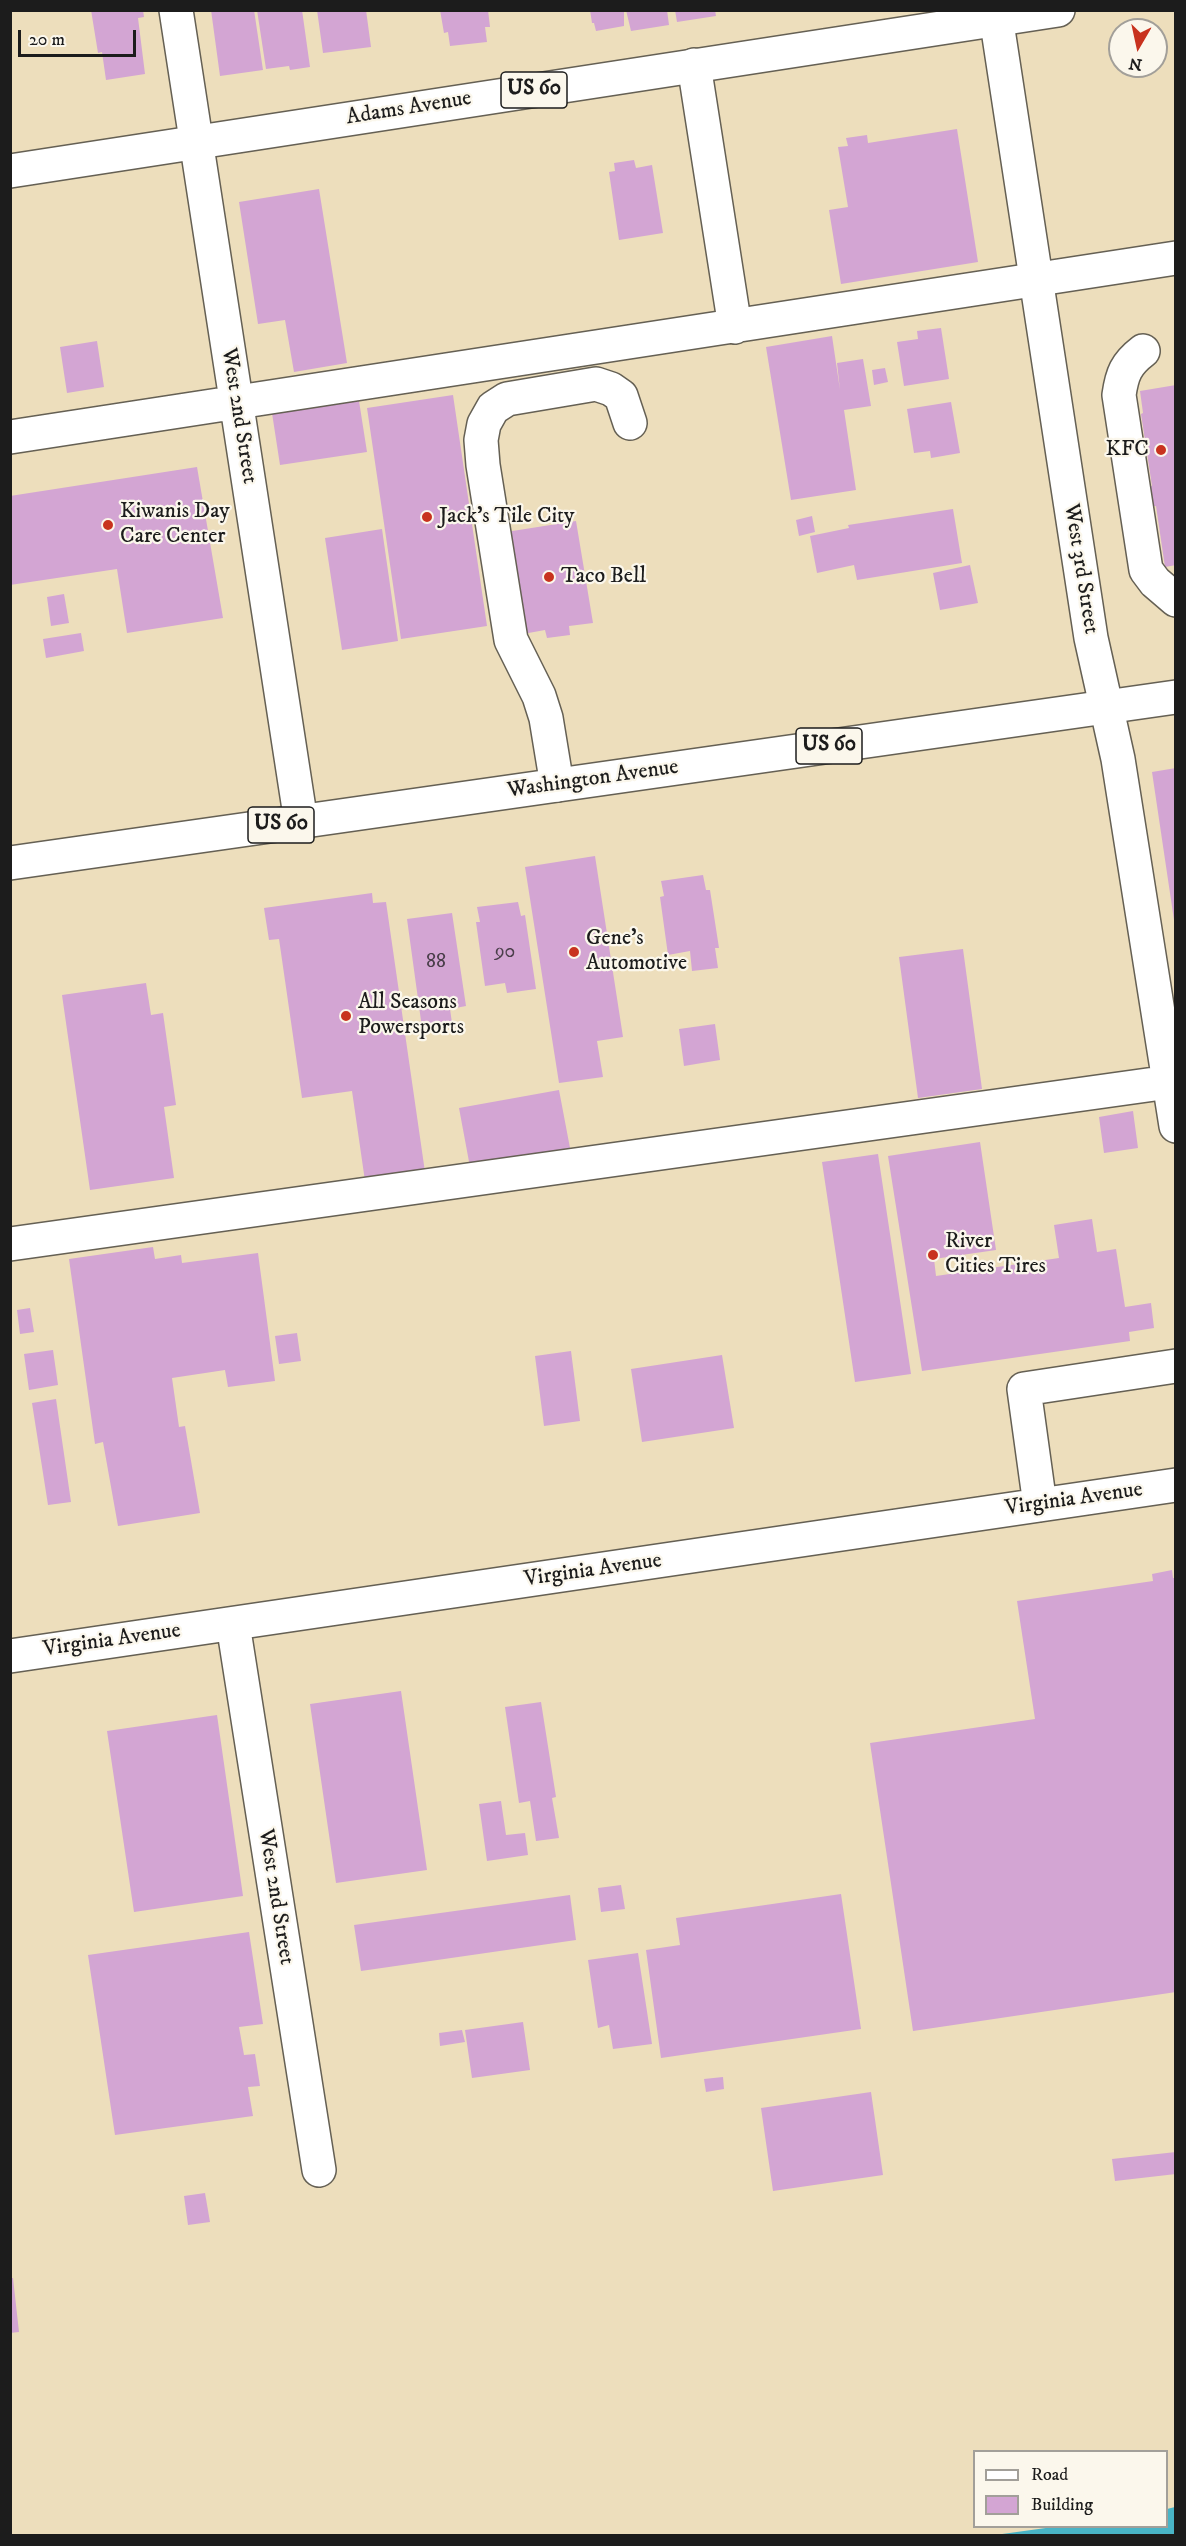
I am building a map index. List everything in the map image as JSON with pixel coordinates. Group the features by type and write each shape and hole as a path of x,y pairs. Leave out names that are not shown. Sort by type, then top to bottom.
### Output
{"street":[{"name":"West 2nd Street","path":"176,10 301,822"},
{"name":"Adams Avenue","path":"10,171 693,65 995,15 1058,10"},
{"name":"West 3rd Street","path":"995,15 1090,638 1118,759 1173,1107"},
{"path":"693,65 735,327"},
{"path":"10,437 1176,258"},
{"path":"1143,351 1128,362 1121,376 1119,395 1146,570 1155,582 1176,600"},
{"path":"557,785 546,718 539,696 511,640 483,465 481,440 484,424 493,408 507,399 596,384 611,388 621,396 630,423"},
{"name":"Washington Avenue","path":"10,863 1106,705 1176,697"},
{"path":"10,1244 1173,1107"},
{"path":"1040,1505 1024,1389 1176,1366"},
{"name":"Virginia Avenue","path":"10,1656 1176,1485"},
{"name":"West 2nd Street","path":"233,1624 319,2170"}],"water":[{"path":"1175,2507 1175,2535 995,2535 1046,2528 1168,2528 1168,2509"}],"building":[{"path":"91,10 143,10 144,17 138,18 145,74 106,80 102,52 98,53"},
{"path":"211,10 254,10 263,70 220,76"},
{"path":"257,10 302,10 310,67 290,70 289,66 266,69"},
{"path":"317,10 366,10 371,47 323,53"},
{"path":"440,10 488,10 490,27 485,27 487,42 450,46 448,32 444,33"},
{"path":"590,10 624,10 624,26 596,31"},
{"path":"626,10 667,10 669,25 631,31"},
{"path":"675,10 715,10 716,16 677,22"},
{"path":"957,129 978,262 841,284 829,210 848,207 838,147 848,146 846,138 867,135 868,143"},
{"path":"634,160 636,168 652,165 663,233 619,240 609,172 615,171 614,163"},
{"path":"319,189 347,363 294,372 285,320 258,324 239,202"},
{"path":"941,328 949,379 904,386 897,342 918,339 917,331"},
{"path":"832,336 840,390 837,363 863,359 871,406 844,410 856,490 791,500 766,347"},
{"path":"97,341 104,387 67,393 60,347"},
{"path":"885,368 888,382 874,385 872,370"},
{"name":"KFC","path":"1176,385 1176,565 1165,567 1156,506 1150,507 1146,487 1152,486 1141,414 1143,413 1140,391"},
{"name":"Jack's Tile City","path":"453,395 487,626 401,639 367,408"},
{"path":"359,401 367,452 280,465 272,413"},
{"path":"951,402 960,453 931,458 930,451 914,453 907,409"},
{"name":"Kiwanis Day Care Center","path":"197,467 223,618 127,633 117,569 10,585 10,496"},
{"path":"953,509 962,563 857,580 854,565 817,573 810,536 849,528 848,525"},
{"path":"812,516 815,532 799,536 796,520"},
{"name":"Taco Bell","path":"576,521 593,623 569,626 570,635 547,638 545,630 523,634 506,532"},
{"path":"382,529 398,641 342,650 325,538"},
{"path":"970,565 978,603 940,610 933,573"},
{"path":"64,594 69,623 51,626 47,597"},
{"path":"81,633 84,651 46,658 43,639"},
{"path":"1176,768 1176,920 1174,920 1152,772"},
{"name":"Gene's Automotive","path":"595,856 623,1037 597,1041 603,1077 559,1083 525,867"},
{"path":"703,875 706,890 710,890 719,948 715,948 718,968 692,971 690,951 668,955 660,897 664,896 661,881"},
{"name":"All Seasons Powersports","path":"372,893 373,903 386,902 425,1172 365,1181 352,1091 302,1098 279,939 269,940 264,908"},
{"path":"518,902 521,916 525,915 536,989 507,993 505,983 485,986 476,922 480,922 477,907"},
{"path":"452,913 466,1006 450,1009 452,1023 422,1028 407,919"},
{"path":"963,949 982,1089 918,1098 899,957"},
{"path":"146,983 151,1015 163,1013 176,1105 164,1107 174,1178 90,1190 62,995"},
{"path":"715,1024 720,1060 684,1066 679,1029"},
{"path":"559,1090 570,1148 470,1167 459,1108"},
{"path":"1133,1111 1138,1148 1104,1153 1099,1117"},
{"name":"River Cities Tires","path":"980,1142 996,1250 934,1259 936,1276 1059,1258 1054,1225 1092,1219 1097,1252 1116,1249 1125,1307 1151,1303 1154,1328 1129,1332 1130,1341 922,1371 888,1156"},
{"path":"878,1154 911,1374 855,1382 822,1162"},
{"path":"153,1247 155,1259 181,1255 182,1263 258,1253 275,1381 228,1387 225,1370 172,1378 179,1427 185,1426 200,1513 118,1526 103,1442 95,1444 69,1259"},
{"path":"30,1308 34,1332 20,1334 17,1310"},
{"path":"297,1333 301,1361 279,1364 275,1336"},
{"path":"53,1350 58,1385 29,1390 24,1354"},
{"path":"571,1351 580,1421 544,1426 535,1356"},
{"path":"722,1355 734,1428 642,1442 631,1369"},
{"path":"56,1399 71,1502 48,1505 32,1403"},
{"path":"1172,1570 1173,1578 1176,1578 1176,1992 913,2031 870,1743 1035,1719 1017,1601 1153,1581 1152,1574"},
{"path":"401,1691 427,1870 336,1883 310,1704"},
{"path":"541,1702 556,1797 552,1798 559,1838 536,1841 530,1801 519,1803 505,1707"},
{"path":"217,1715 243,1896 134,1912 107,1731"},
{"path":"501,1801 506,1835 525,1833 528,1855 487,1861 479,1804"},
{"path":"621,1885 625,1909 601,1912 598,1888"},
{"path":"841,1894 861,2029 661,2058 646,1950 680,1945 676,1918"},
{"path":"570,1895 576,1940 361,1971 354,1925"},
{"path":"249,1932 263,2024 239,2027 244,2055 255,2054 260,2086 248,2087 253,2116 115,2135 88,1955"},
{"path":"638,1953 652,2044 613,2049 609,2025 598,2028 588,1960"},
{"path":"523,2022 530,2070 472,2078 465,2030"},
{"path":"462,2030 465,2042 440,2046 439,2033"},
{"path":"723,2077 724,2089 706,2092 704,2079"},
{"path":"871,2092 883,2175 773,2191 761,2108"},
{"path":"1176,2152 1176,2174 1115,2181 1112,2159"},
{"path":"205,2193 210,2222 188,2225 184,2196"},
{"path":"10,2278 13,2278 19,2332 10,2333"}],"place":[{"name":"KFC","path":"1161,450"},
{"name":"Jack's Tile City","path":"427,517"},
{"name":"Kiwanis Day Care Center","path":"108,525"},
{"name":"Taco Bell","path":"549,577"},
{"name":"Gene's Automotive","path":"574,952"},
{"name":"All Seasons Powersports","path":"346,1016"},
{"name":"River Cities Tires","path":"933,1255"}]}
